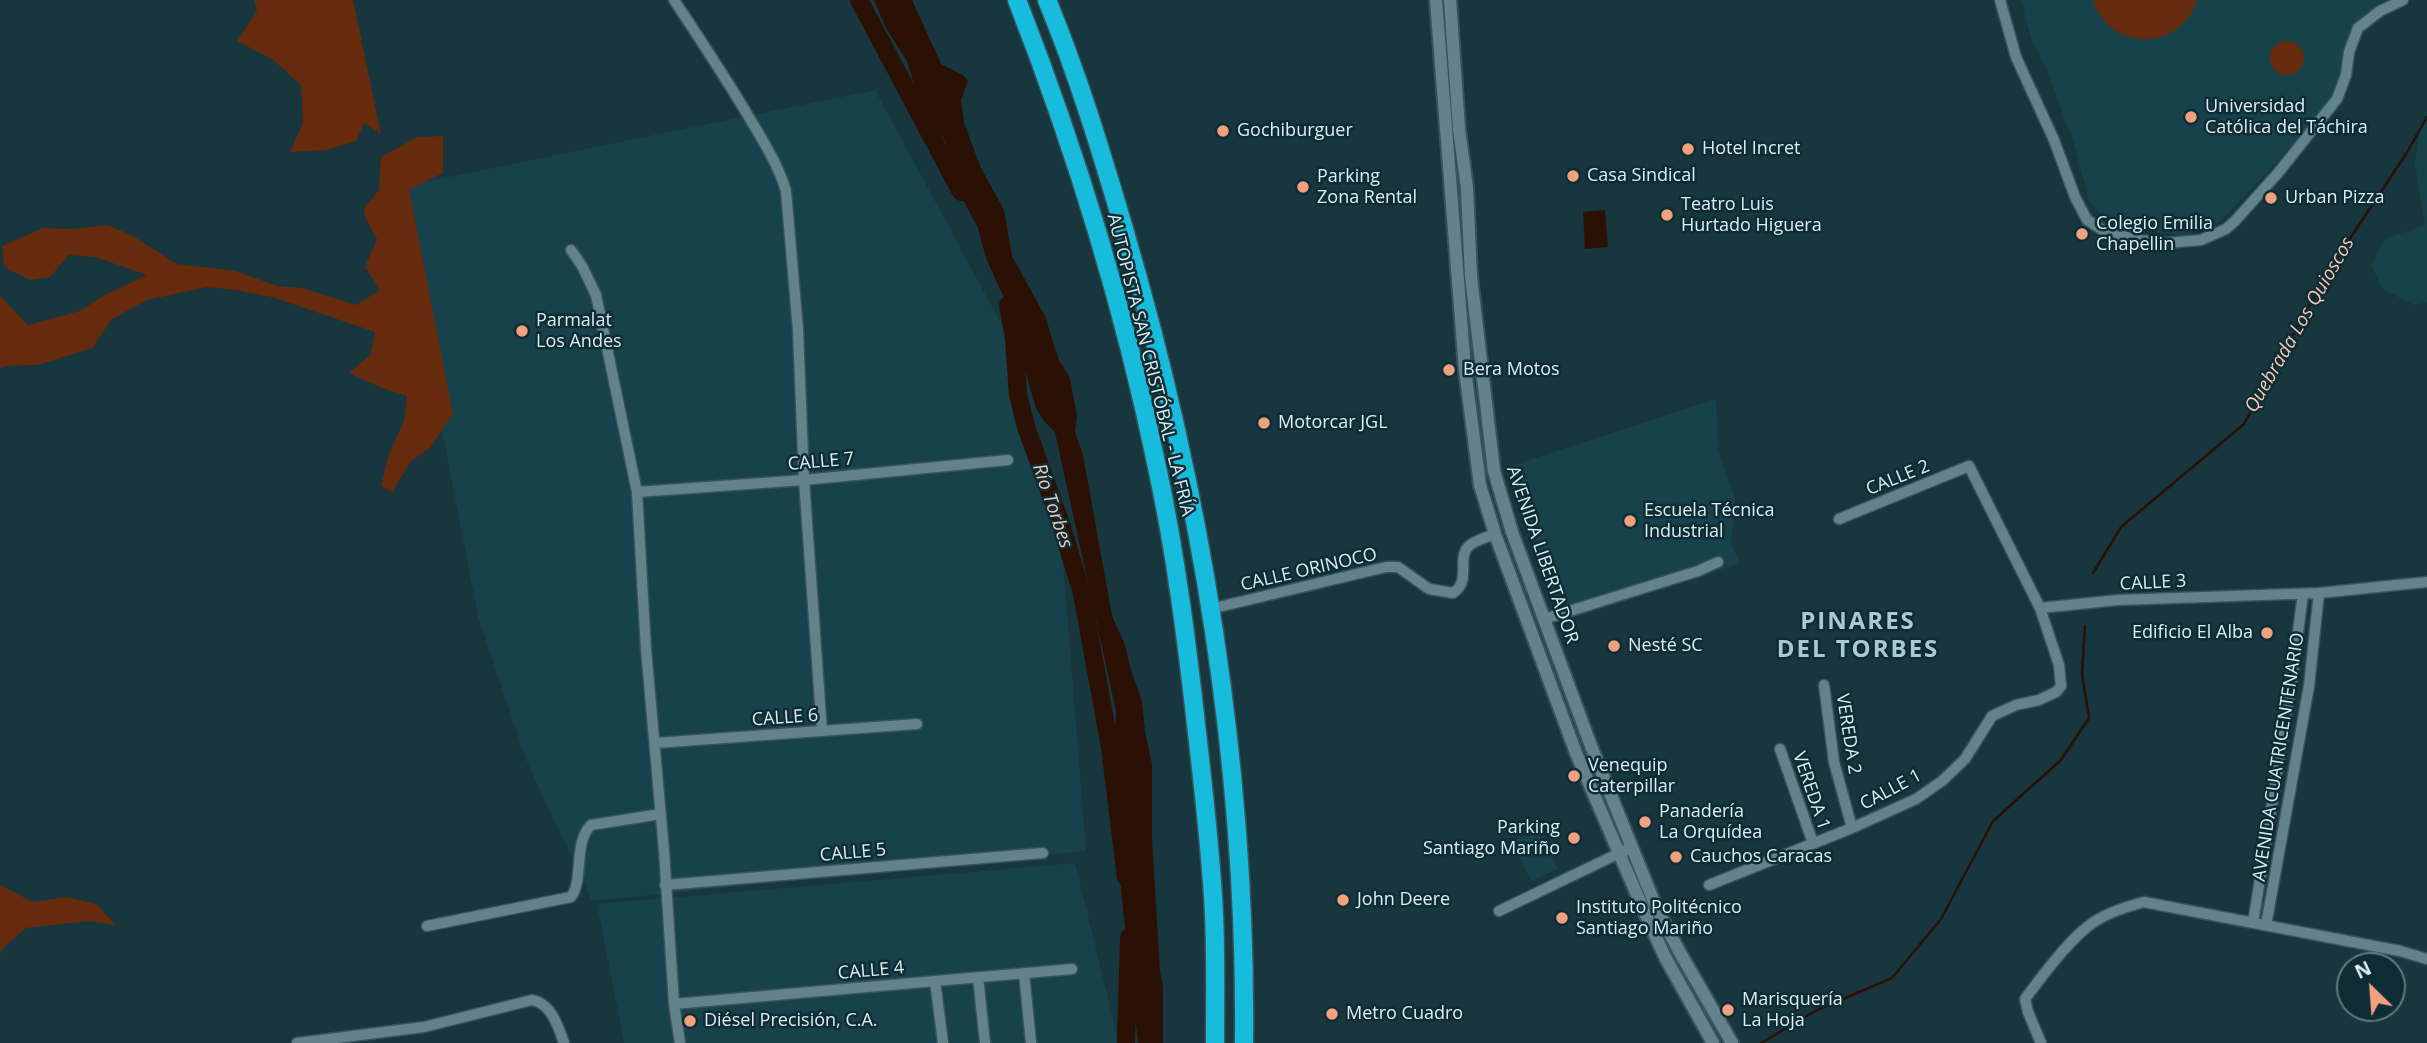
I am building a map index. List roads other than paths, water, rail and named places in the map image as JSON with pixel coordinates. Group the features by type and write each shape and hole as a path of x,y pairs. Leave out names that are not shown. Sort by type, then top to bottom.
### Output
{"highway":[{"name":"AUTOPISTA SAN CRISTÓBAL - LA FRÍA","path":"1017,0 1090,207 1157,467 1188,650 1206,806 1214,915 1215,1043"},
{"name":"AUTOPISTA SAN CRISTÓBAL - LA FRÍA","path":"1047,0 1092,122 1162,364 1195,522 1227,736 1235,821 1242,919 1244,1043"}],"main road":[{"name":"AVENIDA LIBERTADOR","path":"1436,0 1465,370 1480,485 1495,534 1576,753 1665,957 1713,1043"},
{"name":"AVENIDA LIBERTADOR","path":"1450,0 1459,129 1467,188 1471,277 1494,471 1512,532 1544,619 1656,906 1678,951 1732,1043"}],"street":[{"path":"674,0 717,63 762,138 782,177 786,191 798,330 804,480 822,731"},
{"path":"2000,0 2017,57 2087,220 2104,230 2166,243 2201,240 2226,229 2235,221 2278,173 2337,99 2358,28 2381,11 2403,0"},
{"path":"571,250 596,295 637,492 646,649 656,743 674,1004 680,1043"},
{"name":"CALLE 7","path":"637,492 804,480 1008,460"},
{"name":"CALLE 2","path":"1839,519 1969,466 2039,608"},
{"name":"CALLE ORINOCO","path":"1210,609 1385,567 1398,567 1429,589 1453,593 1462,583 1465,551 1469,546 1495,534"},
{"path":"1544,619 1698,571 1718,562"},
{"name":"CALLE 3","path":"2039,608 2118,600 2319,593 2384,584 2427,582"},
{"name":"AVENIDA CUATRICENTENARIO","path":"2266,925 2309,687 2319,593"},
{"name":"AVENIDA CUATRICENTENARIO","path":"2253,923 2303,594"},
{"name":"CALLE 1","path":"1709,885 1852,828 1916,799 1942,781 1965,759 1992,716 2016,705 2039,701 2056,692 2061,687 2059,665 2039,608"},
{"name":"VEREDA 2","path":"1825,685 1834,762 1852,828"},
{"name":"CALLE 6","path":"656,743 917,724"},
{"name":"VEREDA 1","path":"1780,749 1813,843"},
{"path":"427,926 571,897 574,893 585,830 591,825 661,814"},
{"path":"1499,911 1632,847"},
{"name":"CALLE 5","path":"665,885 1043,853"},
{"path":"2041,1043 2025,999 2074,940 2101,918 2144,902 2400,951 2427,959"},
{"name":"CALLE 4","path":"674,1004 1072,969"},
{"path":"1024,973 1031,1043"},
{"path":"978,977 985,1043"},
{"path":"934,981 943,1043"},
{"path":"297,1043 424,1027 532,1000 542,1002 547,1007 564,1043"}],"waterway":[{"name":"Río Torbes","path":"859,0 961,192"},
{"name":"Quebrada Los Quioscos","path":"2093,573 2121,527 2244,424 2329,270 2406,154 2427,117"},
{"name":"Río Torbes","path":"1008,305 1014,338 1018,395 1026,427 1062,527 1082,594 1110,747 1126,878"},
{"name":"Quebrada Los Quioscos","path":"1761,1043 1817,1010 1892,978 1941,919 1993,821 2061,760 2089,718 2082,674 2085,626"},
{"name":"Río Torbes","path":"1126,1043 1129,937"}],"place":[{"name":"Universidad Católica del Táchira","path":"2191,117"},
{"name":"Gochiburguer","path":"1223,131"},
{"name":"Hotel Incret","path":"1688,149"},
{"name":"Casa Sindical","path":"1573,176"},
{"name":"Parking Zona Rental","path":"1303,187"},
{"name":"Urban Pizza","path":"2271,198"},
{"name":"Teatro Luis Hurtado Higuera","path":"1667,215"},
{"name":"Colegio Emilia Chapellin","path":"2082,234"},
{"name":"Parmalat Los Andes","path":"522,331"},
{"name":"Bera Motos","path":"1449,370"},
{"name":"Motorcar JGL","path":"1264,423"},
{"name":"Escuela Técnica Industrial","path":"1630,521"},
{"name":"Edificio El Alba","path":"2267,633"},
{"name":"Nesté SC","path":"1614,646"},
{"name":"Venequip Caterpillar","path":"1574,776"},
{"name":"Panadería La Orquídea","path":"1645,822"},
{"name":"Parking Santiago Mariño","path":"1574,838"},
{"name":"Cauchos Caracas","path":"1676,857"},
{"name":"John Deere","path":"1343,900"},
{"name":"Instituto Politécnico Santiago Mariño","path":"1562,918"},
{"name":"Marisquería La Hoja","path":"1728,1010"},
{"name":"Metro Cuadro","path":"1332,1014"},
{"name":"Diésel Precisión, C.A.","path":"690,1021"}],"district":[{"name":"PINARES DEL TORBES","path":"1858,636"}]}
